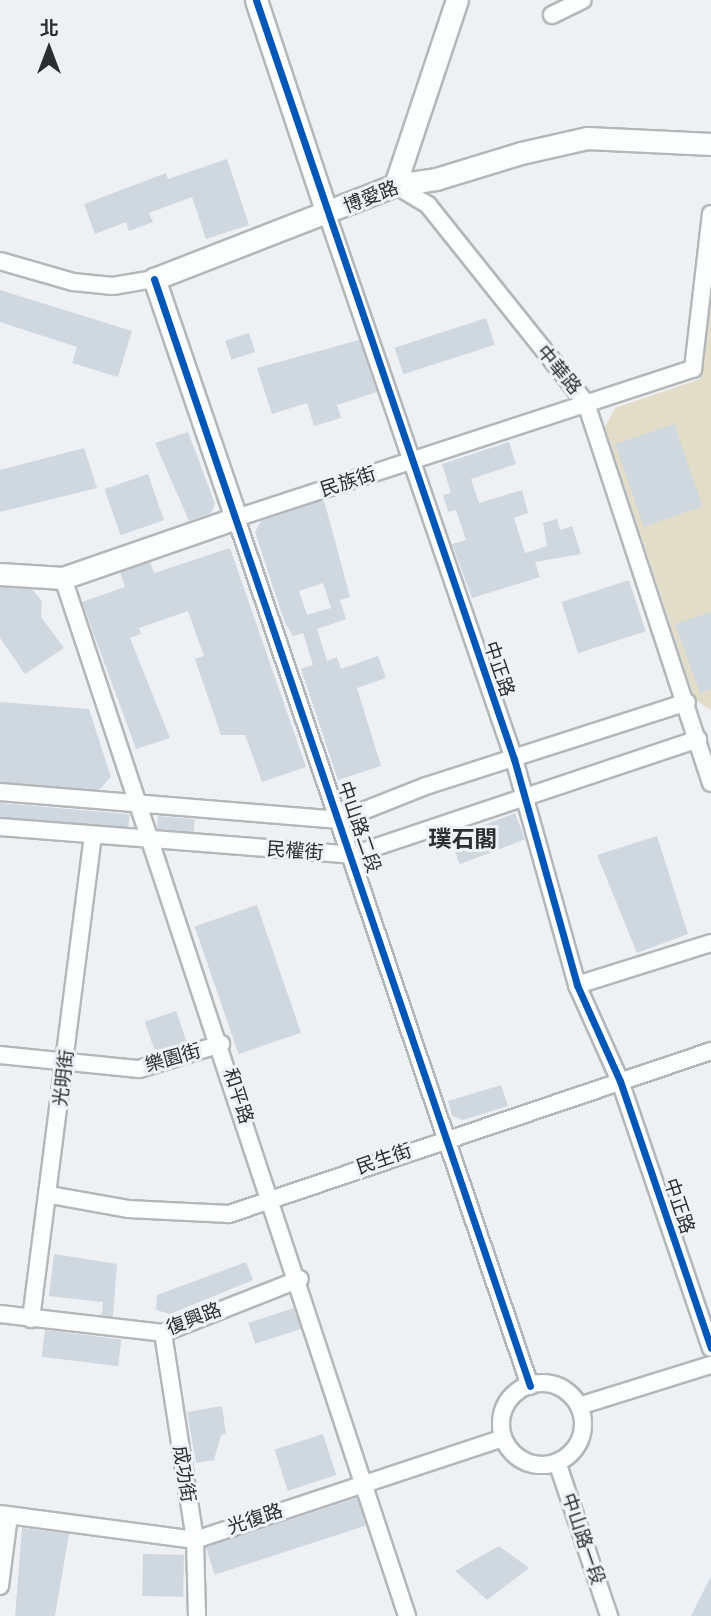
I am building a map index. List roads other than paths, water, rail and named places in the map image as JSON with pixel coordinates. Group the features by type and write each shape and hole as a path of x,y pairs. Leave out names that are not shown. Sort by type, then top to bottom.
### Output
{"street":[{"name":"中正路","path":"256,0 410,461 514,760 577,985 620,1081 711,1348"},
{"path":"395,185 457,0"},
{"path":"552,15 583,0"},
{"name":"博愛路","path":"0,261 73,282 113,286 154,279 327,214 395,185 587,138 711,144"},
{"name":"中華路","path":"395,185 428,205 586,403 687,702 701,730 711,783"},
{"name":"民族街","path":"0,574 63,578 693,369 711,214"},
{"name":"中山路二段","path":"154,279 352,855 530,1386"},
{"name":"和平路","path":"63,578 300,1279 362,1483 407,1616"},
{"name":"民權街","path":"0,793 139,808 340,820 687,702"},
{"name":"民權街","path":"0,827 151,842 352,855 701,730"},
{"name":"光明街","path":"31,1319 50,1195 93,836"},
{"path":"577,985 711,943"},
{"name":"樂園街","path":"0,1055 139,1069 221,1044"},
{"name":"民生街","path":"50,1195 128,1209 229,1214 446,1138 711,1051"},
{"name":"復興路","path":"0,1314 163,1333 300,1279"},
{"name":"成功街","path":"163,1333 195,1540 197,1616"},
{"path":"579,1406 711,1365"},
{"path":"552,1384 579,1406 582,1435 557,1462 528,1462 503,1438 506,1405 530,1386 552,1384"},
{"name":"光復路","path":"4,1515 195,1540 503,1438"},
{"name":"中山路一段","path":"557,1462 609,1616"},
{"path":"0,1586 4,1515"}],"district":[{"name":"璞石閣","path":"463,839"}]}
